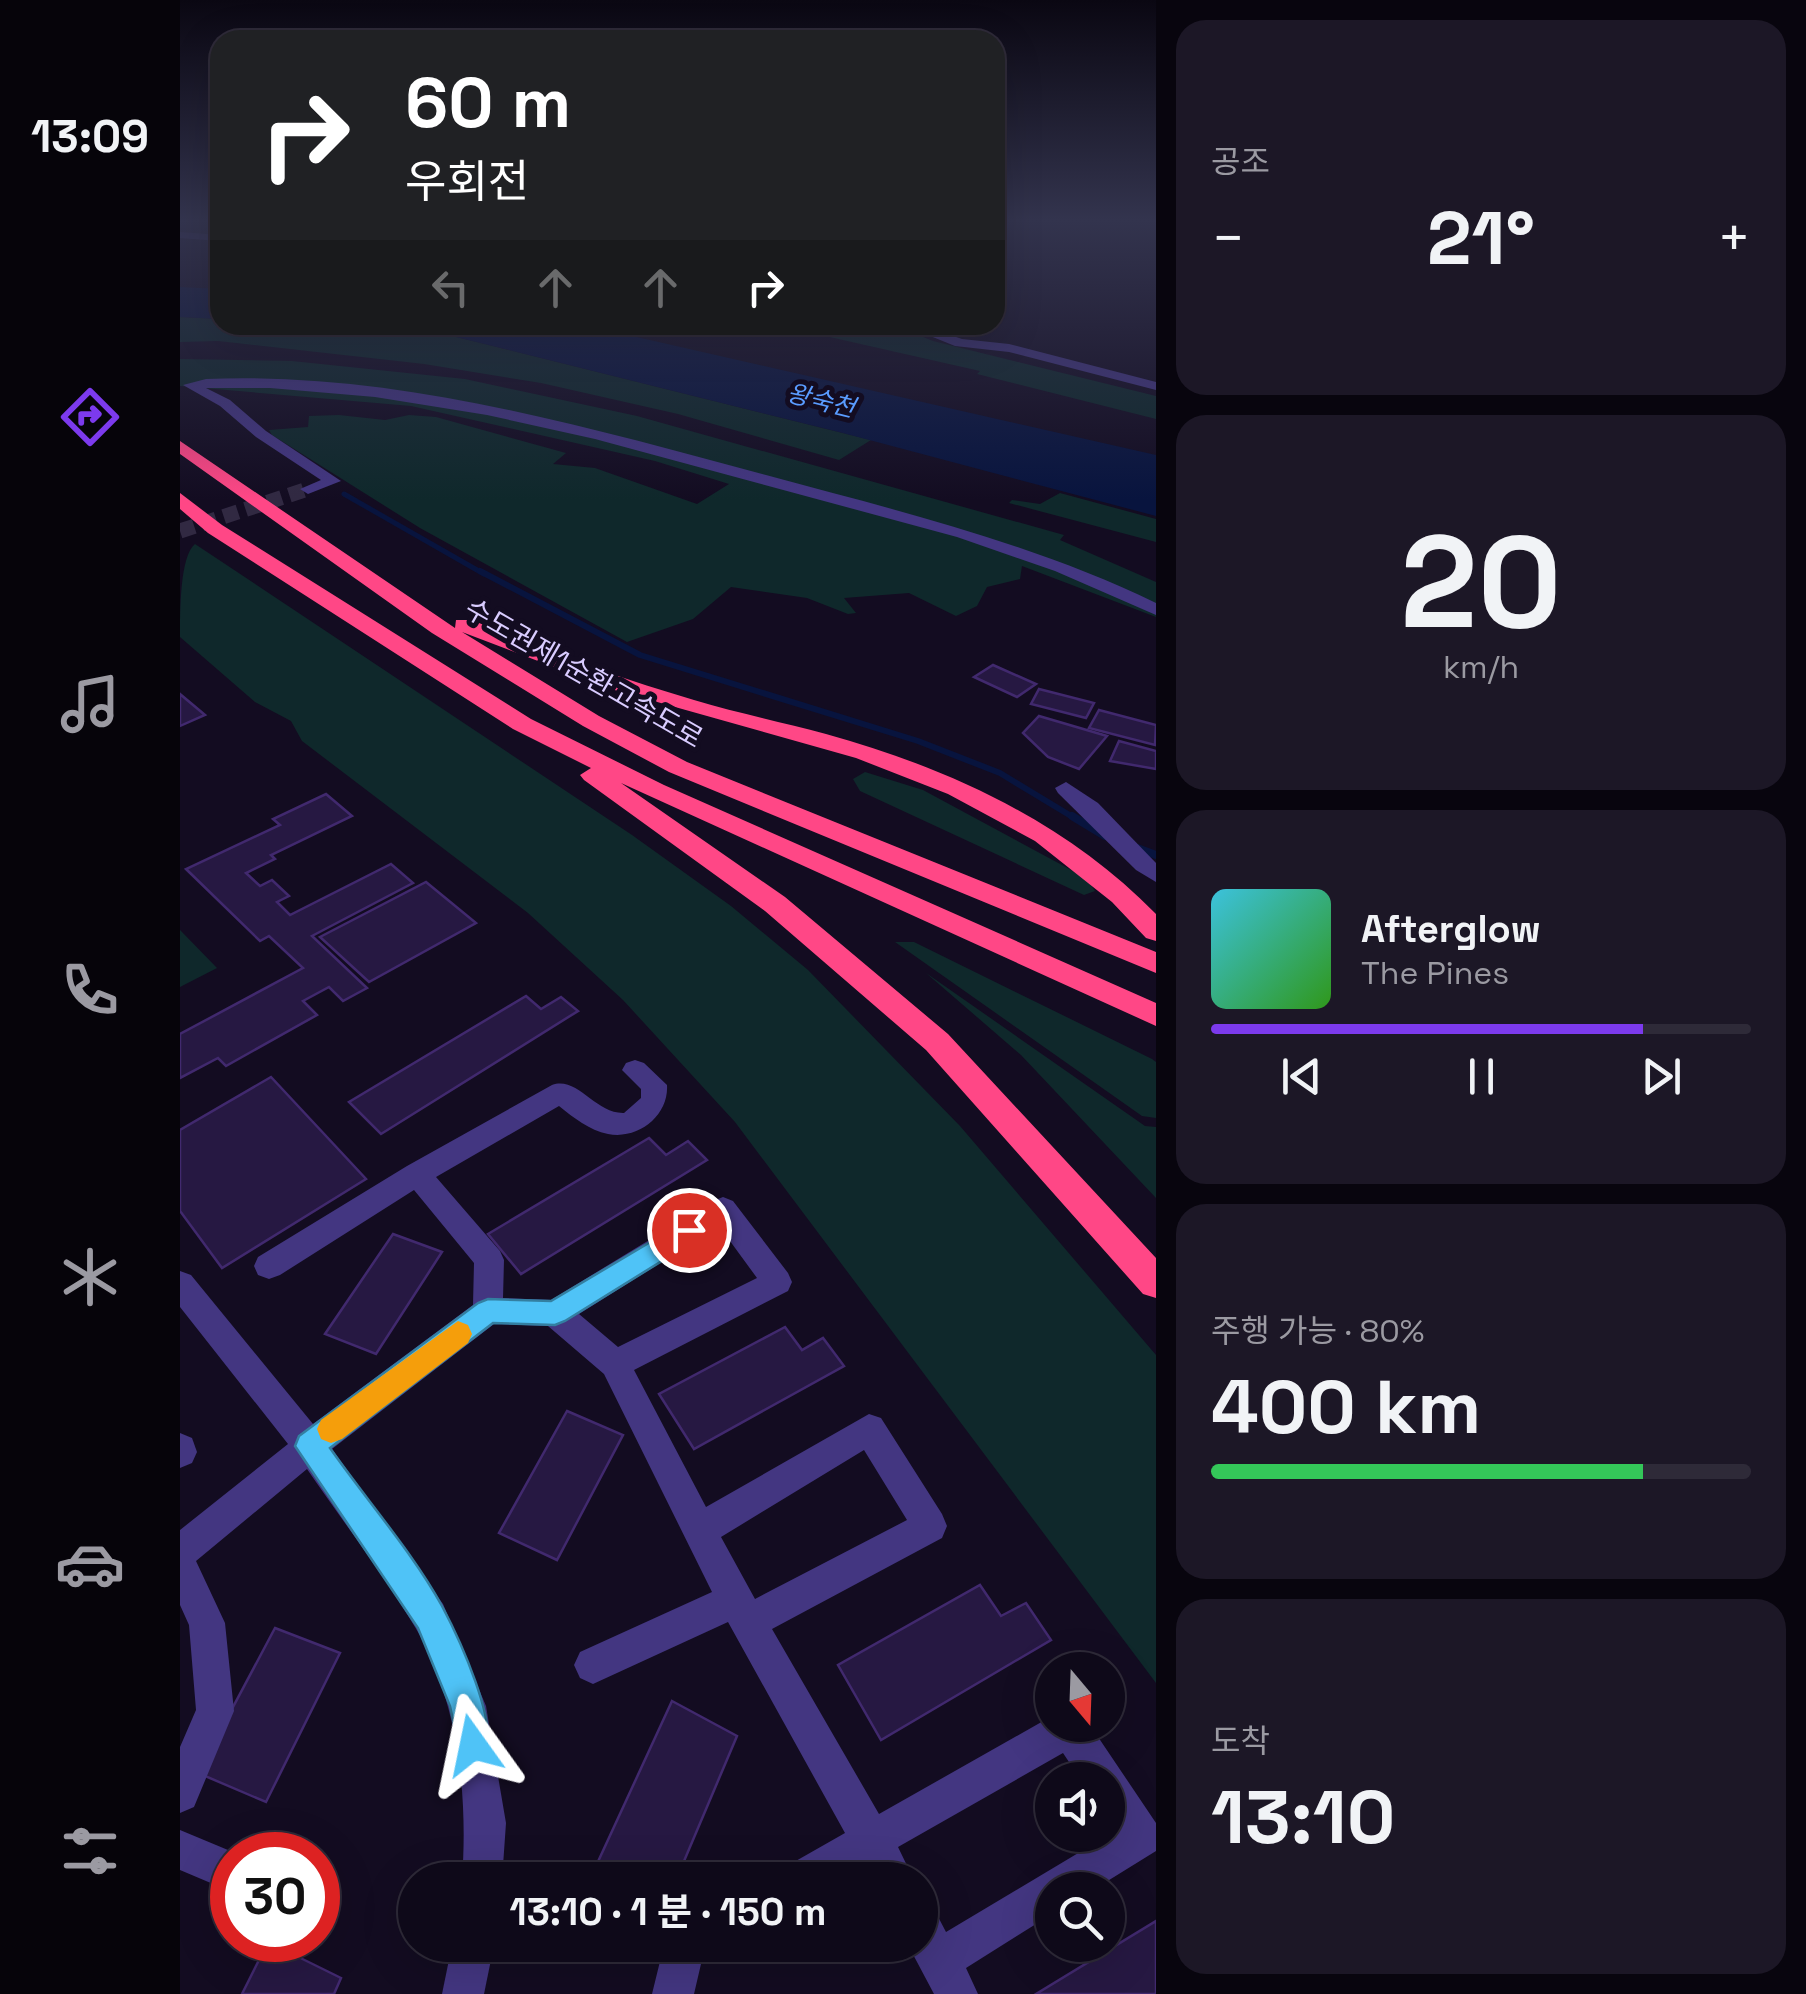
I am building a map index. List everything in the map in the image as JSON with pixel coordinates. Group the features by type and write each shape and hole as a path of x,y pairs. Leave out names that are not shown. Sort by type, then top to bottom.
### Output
{"highway":[{"name":"수도권제1순환고속도로","path":"180,446 440,628 590,721 678,767 1156,963"},
{"path":"180,499 215,528 522,724 775,904 938,1042 1156,1283"},
{"path":"398,596 544,659 717,715 837,745 906,767 984,799 1089,864 1156,931"},
{"path":"522,724 655,790 1149,1012"}],"street":[{"path":"1005,329 1009,348"},
{"path":"937,335 960,343 992,344"},
{"path":"972,335 992,344 1156,386"},
{"path":"185,385 220,382 342,389 417,398 557,424 980,540 1121,592 1156,610"},
{"path":"185,385 225,403 261,434 333,482 308,490"},
{"path":"1066,788 1092,805 1134,858 1156,875"},
{"path":"269,1266 416,1174 561,1092 591,1118 613,1126 642,1118 655,1101 654,1085 635,1070"},
{"path":"416,1174 489,1260 488,1311"},
{"path":"180,1552 310,1446 488,1311 555,1313 723,1209 777,1282 615,1364"},
{"path":"180,1284 310,1446 430,1617 467,1706 486,1823 483,1862"},
{"path":"555,1313 615,1364 743,1611 884,1862"},
{"path":"593,1666 743,1611 930,1526 869,1429 702,1529"},
{"path":"180,1566 207,1622 215,1711 180,1793"},
{"path":"834,1862 1069,1728 1092,1762"},
{"path":"1125,1812 1142,1837 1125,1847"},
{"path":"180,1850 210,1863"},
{"path":"1085,1872 1118,1852"},
{"path":"939,1960 1035,1902"},
{"path":"463,1994 470,1962"},
{"path":"673,1994 680,1962"}],"green space":[{"path":"180,317 210,318 210,335 448,335 871,440 839,460 678,414 541,383 424,364 218,341 180,342"},
{"path":"821,335 918,335 1156,396 1156,419 977,374 980,371"},
{"path":"180,359 292,361 465,379 637,416 1064,535 1060,540 1156,582 1156,617 1022,566 1020,579 987,587 977,606 956,616 909,593 844,598 856,613 848,614 807,598 731,587 693,619 627,642 420,528 269,430 308,427 309,416 385,420 409,415 436,417 566,453 553,464 595,468 697,504 729,484 655,461 411,406 180,386"},
{"path":"1060,493 1156,519 1156,542 1009,503 1012,500 1040,504"},
{"path":"195,544 632,835 731,906 808,970 960,1126 1156,1355 1156,1683 735,1122 623,1000 528,913 302,741 291,721 255,702 180,637 184,572"},
{"path":"865,772 923,790 1086,878 1095,891 1084,895 860,791 853,779"},
{"path":"180,930 217,968 180,987"},
{"path":"895,942 914,942 1152,1059 1156,1062 1156,1118 1142,1116"},
{"path":"926,973 1145,1126 1156,1127 1156,1198 1021,1055"}],"water":[{"path":"180,314 210,314 210,318"},
{"name":"왕숙천","path":"448,335 628,335 1156,455 1156,516"}],"building":[{"path":"993,665 1036,684 1017,697 974,677"},
{"path":"1039,689 1094,703 1086,718 1031,704"},
{"path":"180,694 205,715 180,726"},
{"path":"1099,710 1156,725 1155,745 1089,728"},
{"path":"1039,716 1107,736 1079,769 1048,757 1023,733"},
{"path":"1119,741 1156,751 1156,769 1110,761"},
{"path":"326,794 352,816 271,855 275,859 246,873 260,886 272,880 289,896 277,902 290,915 391,864 413,883 312,936 367,988 343,1001 329,987 303,1001 317,1015 226,1066 218,1058 180,1078 180,1034 303,968 269,936 260,941 186,869 280,825 273,819"},
{"path":"426,882 476,923 369,982 320,937"},
{"path":"526,996 541,1009 561,997 578,1011 381,1134 349,1102"},
{"path":"271,1077 366,1179 222,1268 180,1211 180,1130"},
{"path":"649,1138 666,1155 688,1141 707,1160 521,1274 488,1234"},
{"path":"393,1234 442,1252 376,1354 325,1334"},
{"path":"785,1327 802,1350 823,1338 844,1366 694,1449 659,1394"},
{"path":"567,1411 623,1435 557,1560 499,1533"},
{"path":"980,1585 1001,1616 1026,1603 1051,1640 881,1740 838,1665"},
{"path":"275,1628 340,1653 266,1802 198,1773"},
{"path":"672,1701 737,1736 684,1862 598,1862"},
{"path":"1156,1921 1156,1994 1036,1994 1089,1962 1125,1962 1125,1940"},
{"path":"258,1962 309,1962 341,1978 334,1994 242,1994"}],"waterway":[{"path":"344,494 484,574"},
{"path":"480,571 640,655 918,741 1000,773 1076,819"},
{"path":"1072,816 1105,836"},
{"path":"1137,848 1156,855"}],"tunnel":[{"path":"180,531 308,489"}],"slow traffic":[{"path":"331,1429 458,1334"}],"route":[{"path":"473,1745 467,1706 430,1617 310,1446 488,1311 555,1313 689,1230"}]}
